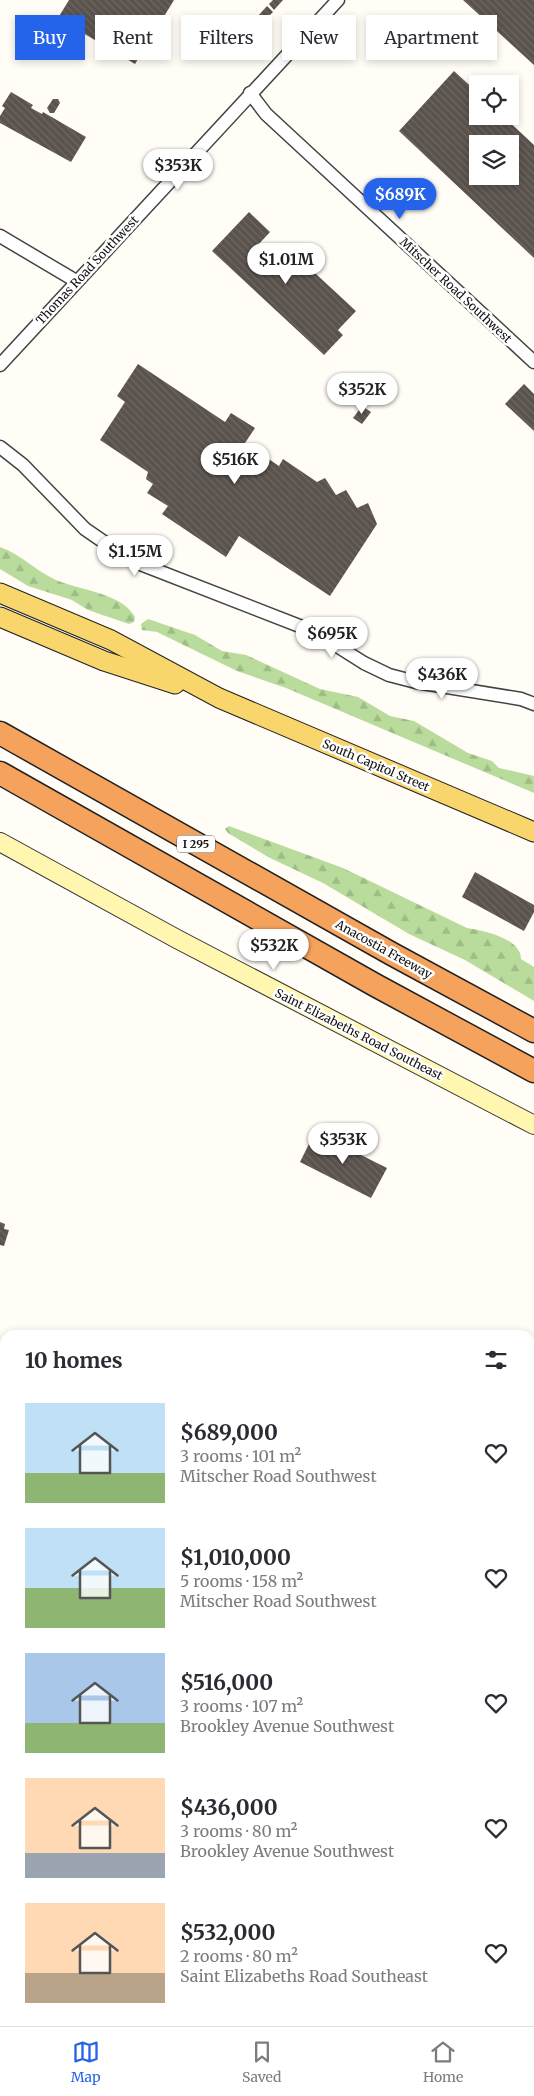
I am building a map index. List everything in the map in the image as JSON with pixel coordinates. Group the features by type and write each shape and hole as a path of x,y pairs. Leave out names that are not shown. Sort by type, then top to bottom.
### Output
{"highway":[{"name":"Anacostia Freeway","path":"0,733 375,945 534,1031"},
{"name":"I 295","path":"0,773 391,993 534,1071"}],"main road":[{"path":"0,593 111,640 219,698"},
{"path":"0,617 104,661 219,698"},
{"name":"South Capitol Street","path":"219,698 534,832"},
{"name":"Saint Elizabeths Road Southeast","path":"0,842 177,939 534,1125"}],"street":[{"name":"Thomas Road Southwest","path":"0,365 338,0"},
{"name":"Mitscher Road Southwest","path":"250,93 266,114 534,362"},
{"path":"0,236 76,281"},
{"path":"0,447 23,464 85,529 130,560 315,632 364,663 389,675 416,682 521,699 534,704"}],"green space":[{"path":"0,547 15,554 56,580 99,593 120,602 135,617 134,622 129,624 88,610 72,600 28,586 0,569"},
{"path":"148,619 195,635 222,651 246,655 320,689 358,697 390,716 414,721 468,753 492,761 499,768 534,776 534,793 286,688 237,671 157,632 142,630 141,624"},
{"path":"229,826 343,868 467,928 483,931 508,941 515,946 521,959 534,967 534,1001 465,960 409,934 323,883 268,857 228,833 225,829"}],"building":[{"path":"69,0 174,0 165,15 95,15 95,40 85,34 85,15 60,15"},
{"path":"273,0 283,0 274,10 269,4"},
{"path":"463,0 534,0 534,65 497,31 497,15 479,15"},
{"path":"267,6 273,12 270,15 259,15"},
{"path":"128,60 137,60 135,64"},
{"path":"454,71 469,85 469,125 513,125 534,145 534,258 399,131"},
{"path":"11,92 33,105 31,108 42,114 43,112 86,137 71,162 0,123 0,116 5,108 2,106"},
{"path":"53,99 58,99 60,103 54,113 50,113 47,108"},
{"path":"249,212 270,232 258,245 278,263 290,250 356,311 338,330 343,335 324,355 212,251"},
{"path":"138,364 225,422 231,413 255,428 245,443 279,466 283,459 317,482 325,478 336,495 346,490 357,508 368,503 377,524 330,596 239,536 226,557 162,514 168,506 147,493 153,484 146,479 148,472 100,440 125,402 117,396"},
{"path":"524,384 534,394 534,431 505,404"},
{"path":"362,406 371,412 362,424 353,418"},
{"path":"475,872 534,905 534,912 524,931 462,897"},
{"path":"315,1132 387,1168 371,1198 300,1162"},
{"path":"0,1222 5,1224 4,1229 9,1230 4,1246 0,1245"}]}
